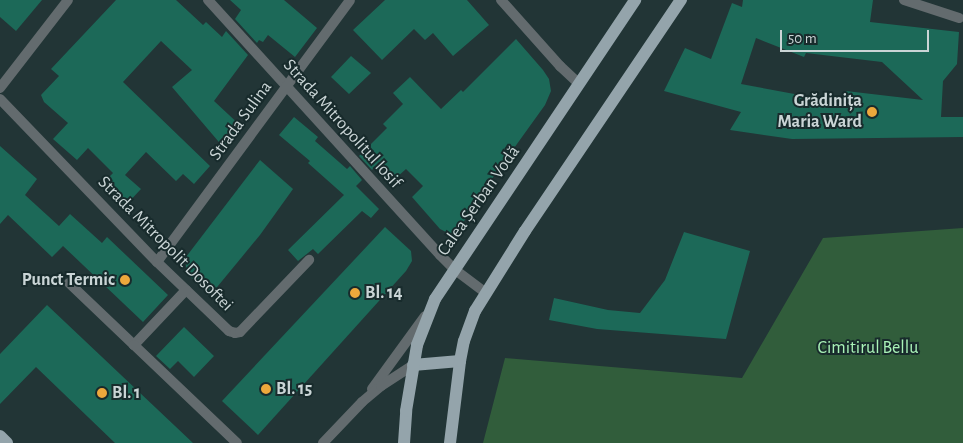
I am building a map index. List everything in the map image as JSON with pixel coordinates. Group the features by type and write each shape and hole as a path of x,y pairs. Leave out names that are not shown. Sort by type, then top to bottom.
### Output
{"main road":[{"name":"Calea Șerban Vodă","path":"404,443 413,365 428,313 454,268 635,0"},
{"path":"450,443 460,361 469,326 486,293 681,0"},
{"path":"413,365 460,361"},
{"path":"0,436 8,443"}],"street":[{"path":"0,88 68,0"},
{"name":"Strada Mitropolitul Iosif","path":"208,0 454,268 486,293"},
{"name":"Strada Sulina","path":"158,262 350,0"},
{"path":"501,0 560,66 579,84"},
{"path":"904,0 958,18"},
{"name":"Strada Mitropolit Dosoftei","path":"0,99 158,262 229,331 240,332 309,260"},
{"path":"69,283 236,443"},
{"path":"134,345 186,290"},
{"path":"362,402 428,313"},
{"path":"323,443 362,402 381,386 413,365"}],"green space":[{"name":"Cimitirul Bellu","path":"963,228 963,443 483,443 505,358 742,378 823,238"}],"building":[{"path":"0,0 42,0 16,31 0,17"},
{"path":"116,0 176,0 203,25 206,22 222,37 226,31 248,55 214,101 243,128 224,148 172,87 192,70 161,41 123,82 210,166 194,184 183,174 176,181 146,152 125,175 141,189 126,205 103,183 113,173 88,148 77,160 53,139 68,123 44,102 41,95 59,76 51,69"},
{"path":"230,0 284,0 317,28 295,57 268,35 263,42 259,40 257,43 235,19 241,10"},
{"path":"385,0 467,0 489,25 453,56 433,33 425,40 414,29 382,60 353,30"},
{"path":"743,0 873,0 870,22 959,32 957,64 943,81 941,117 963,117 963,137 792,139 730,130 741,112 664,91 685,48 711,59 732,3 742,7","holes":["756,38 804,57 806,53 882,62 923,100 846,91 844,101 816,98 741,84"]},
{"path":"516,39 543,70 549,79 551,91 545,105 481,194 483,196 455,233 448,233 440,229 412,197 423,186 406,169 396,178 379,162 372,170 359,156 387,128 383,124 403,104 393,93 410,77 441,109 461,90 463,92"},
{"path":"351,56 371,73 349,94 331,77"},
{"path":"294,117 318,137 315,141 347,169 350,166 362,180 356,186 379,209 371,218 362,211 318,254 313,249 298,261 288,250 344,195 308,163 310,161 279,135"},
{"path":"0,146 37,179 25,195 59,226 70,214 102,243 107,237 168,295 143,322 63,246 52,257 8,215 0,224"},
{"path":"260,160 293,189 260,235 213,292 205,290 186,273 186,257"},
{"name":"Bl. 14","path":"385,227 411,251 412,261 406,271 258,435 222,401"},
{"path":"684,232 750,251 726,339 597,329 549,320 554,298 608,310 640,313 665,280"},
{"name":"Bl. 1","path":"47,305 193,443 115,443 36,367 0,404 0,354"},
{"path":"184,327 214,356 194,377 178,361 170,369 156,356"}],"place":[{"name":"Grădinița Maria Ward","path":"872,112"},
{"name":"Punct Termic","path":"125,280"},
{"name":"Bl. 14","path":"355,293"},
{"name":"Bl. 15","path":"266,389"},
{"name":"Bl. 1","path":"102,393"}]}
